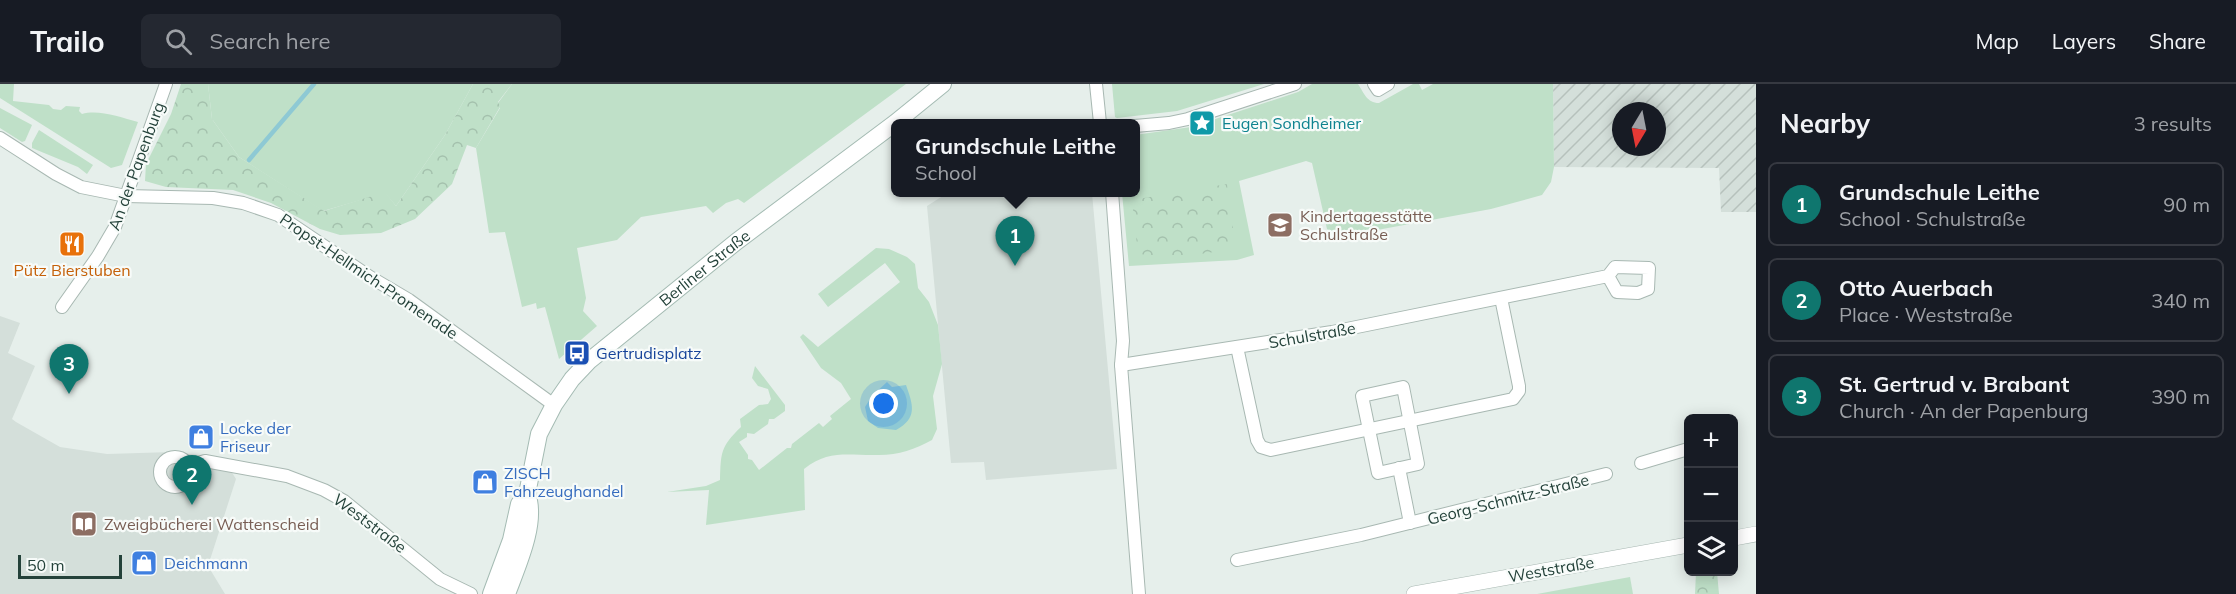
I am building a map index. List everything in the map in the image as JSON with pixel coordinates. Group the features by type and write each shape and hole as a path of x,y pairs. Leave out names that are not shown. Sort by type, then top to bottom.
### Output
{"main road":[{"name":"Berliner Straße","path":"900,119 943,84"},
{"name":"Berliner Straße","path":"491,594 511,540 519,504 527,494 539,434 554,405 572,379 633,324 736,242 891,126"},
{"name":"Berliner Straße","path":"507,594 529,524 532,506 527,494"}],"street":[{"name":"An der Papenburg","path":"62,307 110,237 166,84"},
{"path":"1096,84 1100,119"},
{"path":"1140,126 1188,119 1295,84"},
{"path":"1374,84 1377,90 1388,84"},
{"name":"Propst-Hellmich-Promenade","path":"0,138 56,174 81,187 126,196 213,198 243,203 278,215 370,277 410,300 554,405"},
{"path":"1112,197 1123,341 1121,365 1139,594"},
{"path":"1237,347 1257,440 1261,447 1271,450 1513,399 1516,397 1519,386 1501,298 1608,276"},
{"name":"Schulstraße","path":"1121,365 1332,332 1501,298"},
{"path":"1403,387 1419,464 1378,473 1369,429 1362,396 1403,387"},
{"path":"1641,463 1684,450"},
{"name":"Weststraße","path":"189,466 205,460 287,476 324,490 344,501 440,579 471,594"},
{"name":"Georg-Schmitz-Straße","path":"1399,468 1410,524"},
{"name":"Georg-Schmitz-Straße","path":"1237,560 1410,524 1606,474"},
{"path":"1738,537 1756,534"},
{"name":"Weststraße","path":"1414,594 1684,546"}],"shaded area":[{"path":"1553,84 1756,84 1756,212 1721,212 1719,168 1554,167"},
{"path":"941,197 1092,197 1117,469 986,480 984,462 951,463 927,206"},
{"path":"0,316 20,323 8,353 35,366 12,419 16,422 60,447 107,454 172,452 206,456 205,467 231,471 236,479 208,566 225,594 0,594"}],"green space":[{"path":"0,84 14,84 13,101 49,105 53,109 61,110 66,106 80,107 79,111 82,114 102,113 138,122 122,165 111,168 0,98"},
{"path":"181,84 208,84 212,119 239,157 324,211 385,192 396,206 445,135 473,84 512,84 498,102 500,107 476,148 467,145 452,184 415,219 381,233 340,235 320,229 271,203 233,190 166,187 145,181 146,164 171,114"},
{"path":"208,84 473,84 445,135 396,206 385,193 323,211 239,157 212,119"},
{"path":"512,84 906,84 744,203 738,199 726,203 713,213 706,206 641,217 617,240 577,248 586,298 583,311 597,326 559,359 545,307 537,309 536,303 522,307 505,232 489,233 476,148 500,108 498,103"},
{"path":"1112,84 1264,84 1177,111 1117,118 1115,117"},
{"path":"1312,84 1358,84 1369,99 1379,103 1413,84 1419,84 1422,90 1433,84 1553,84 1554,167 1551,182 1542,195 1491,209 1339,237 1327,229 1312,163 1306,161 1239,181 1254,255 1237,260 1129,266 1122,197 1140,197 1140,134 1191,127 1298,92"},
{"path":"0,108 32,125 25,141 22,142 0,128"},
{"path":"39,130 93,165 87,174 78,167 32,148 32,143"},
{"path":"1227,184 1236,249 1178,257 1138,254 1132,200"},
{"path":"876,248 889,249 907,257 915,264 918,288 929,302 938,325 942,364 933,396 937,429 932,440 900,453 840,455 822,459 804,469 805,510 706,525 709,490 667,492 706,486 720,480 723,451 725,445 741,427 740,419 759,405 768,404 771,399 768,389 758,386 752,378 755,366 785,405 785,411 774,419 769,419 768,424 754,434 747,433 747,437 739,442 748,455 748,459 752,460 759,470 787,448 791,448 792,444 819,423 823,427 832,419 830,416 851,399 841,383 821,368 800,337 803,334 818,347 900,282 885,263 828,307 818,294"},
{"path":"1696,576 1717,576 1719,594 1695,594"},
{"path":"1630,577 1633,594 1537,594"}],"water":[{"path":"887,382 892,387 906,385 912,405 908,421 896,430 878,428 868,421 865,407 872,396"}],"waterway":[{"path":"249,160 314,84"}],"place":[{"name":"Eugen Sondheimer","path":"1202,123"},
{"name":"Kindertagesstätte Schulstraße","path":"1280,225"},
{"name":"Pütz Bierstuben","path":"72,244"},
{"name":"Grundschule Leithe","path":"1015,266"},
{"name":"Gertrudisplatz","path":"577,353"},
{"name":"St. Gertrud v. Brabant","path":"69,394"},
{"name":"Locke der Friseur","path":"201,437"},
{"name":"ZISCH Fahrzeughandel","path":"485,482"},
{"name":"Otto Auerbach","path":"192,505"},
{"name":"Zweigbücherei Wattenscheid","path":"84,524"},
{"name":"Deichmann","path":"144,563"}]}
